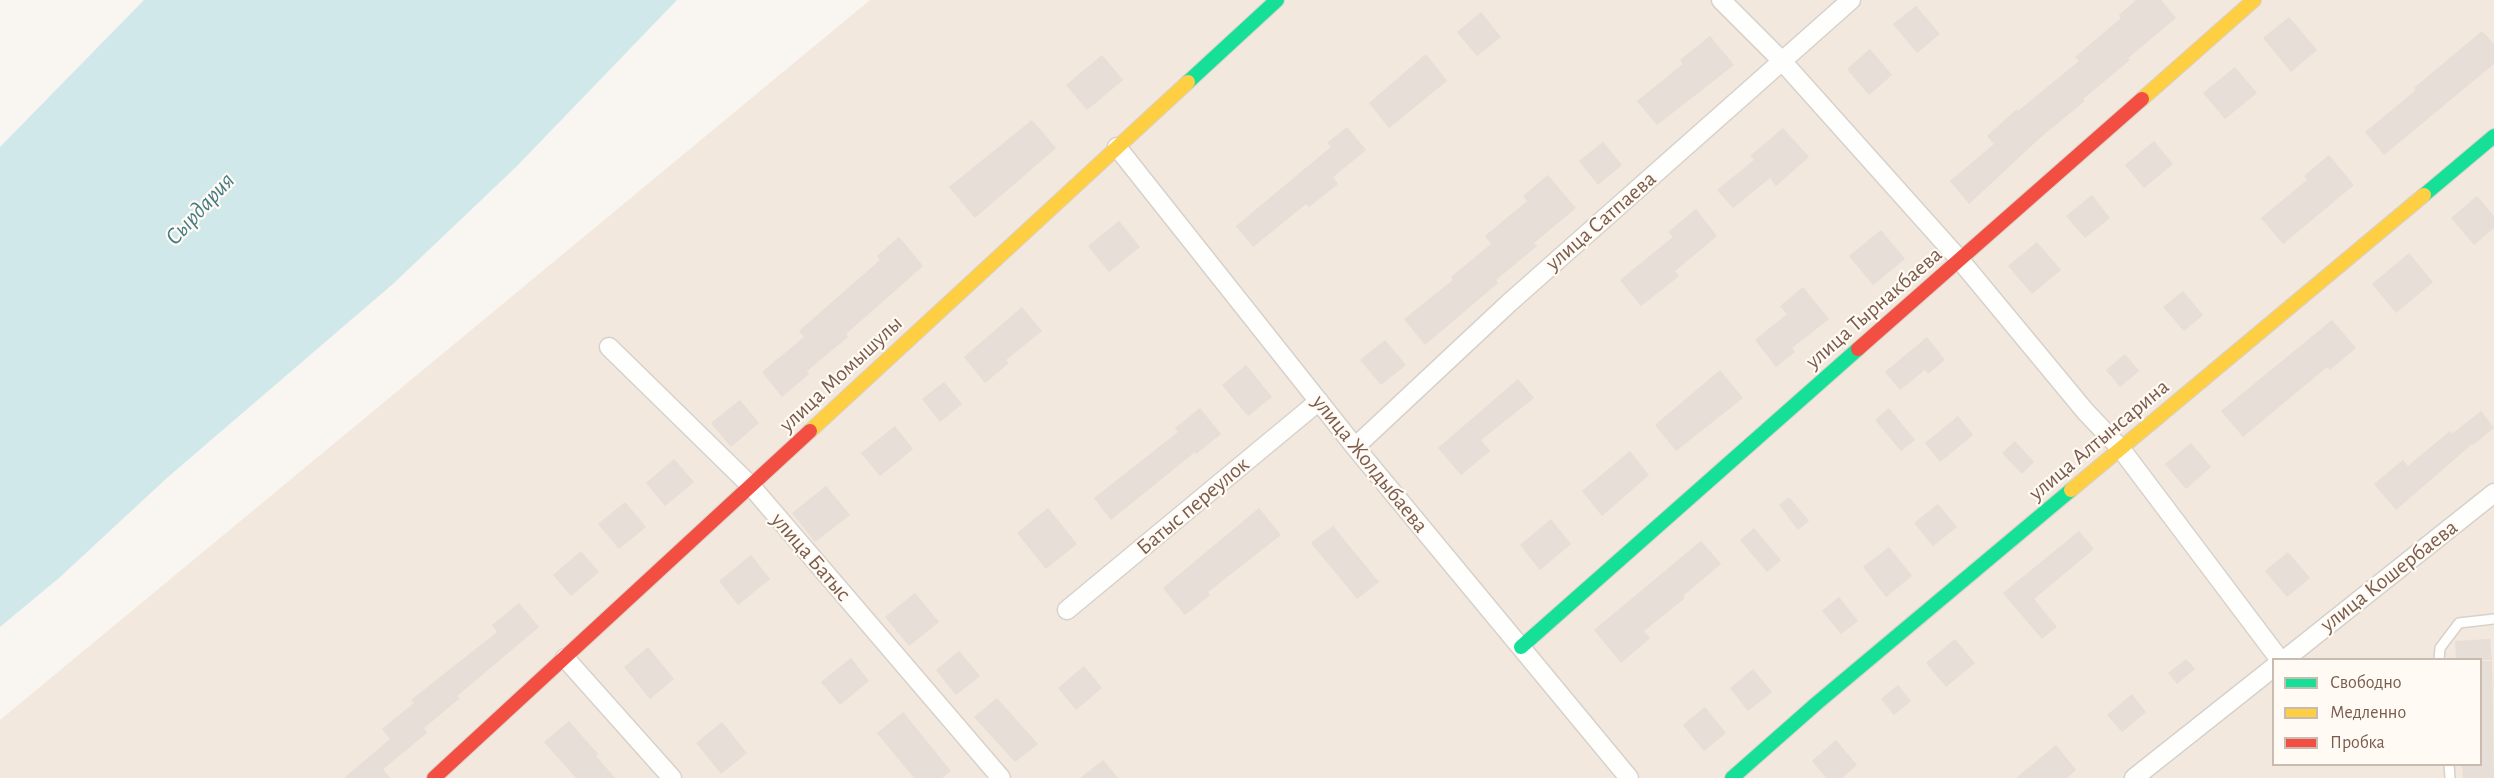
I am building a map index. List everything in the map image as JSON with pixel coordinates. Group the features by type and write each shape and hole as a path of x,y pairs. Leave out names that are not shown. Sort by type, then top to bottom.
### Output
{"street":[{"name":"улица Момышулы","path":"434,778 1277,0"},
{"path":"1721,0 1782,61 1960,260 2085,411 2121,449 2280,658"},
{"name":"улица Сатпаева","path":"1354,447 1509,303 1851,0"},
{"name":"улица Тырнакбаева","path":"1521,647 2254,0"},
{"name":"улица Алтынсарина","path":"1732,778 1817,703 2494,136"},
{"name":"улица Жолдыбаева","path":"1117,147 1354,447 1629,778"},
{"name":"улица Батыс","path":"609,347 751,486 1001,778"},
{"name":"Батыс переулок","path":"1068,610 1319,401"},
{"name":"улица Кошербаева","path":"2285,658 2494,493"},
{"path":"565,658 672,778"},
{"path":"2134,778 2272,670"}],"lane":[{"path":"2439,658 2440,648 2459,623 2494,619"}],"shaded area":[{"path":"870,0 2494,0 2494,778 0,778 0,720"}],"water":[{"name":"Сырдария","path":"144,0 677,0 516,167 394,283 168,477 59,578 0,627 0,147"}],"building":[{"path":"2136,0 2161,0 2176,18 2128,58 2130,60 2083,99 2085,101 2041,137 1969,204 1950,181 1994,144 1987,136 2017,109 2018,111 2079,61 2075,57 2121,18 2119,15"},
{"path":"1916,6 1940,34 1917,53 1893,24"},
{"path":"1481,12 1501,37 1477,56 1457,32"},
{"path":"2289,17 2317,50 2291,72 2263,38"},
{"path":"2482,31 2494,44 2494,64 2384,155 2365,132"},
{"path":"1710,36 1734,65 1657,125 1637,101 1683,64 1680,60"},
{"path":"1870,49 1892,75 1869,95 1847,69"},
{"path":"1426,54 1447,81 1389,128 1369,103"},
{"path":"1102,55 1123,80 1087,110 1066,85"},
{"path":"2235,67 2257,93 2225,119 2203,93"},
{"path":"1032,120 1056,148 975,218 949,187"},
{"path":"1347,127 1366,150 1333,177 1338,184 1309,207 1306,204 1253,247 1236,226 1331,147 1327,143"},
{"path":"1783,128 1809,157 1776,186 1770,178 1733,208 1717,190 1754,160 1750,156"},
{"path":"2154,141 2173,164 2144,188 2125,165"},
{"path":"1603,142 1622,165 1598,185 1579,161"},
{"path":"2329,155 2354,185 2283,244 2261,218 2307,180 2304,176"},
{"path":"1548,175 1576,208 1534,243 1537,246 1496,280 1498,283 1425,345 1404,319 1453,280 1451,277 1491,244 1485,236 1527,201 1523,196"},
{"path":"2092,195 2110,218 2085,238 2066,216"},
{"path":"2477,196 2494,216 2494,228 2474,245 2451,218"},
{"path":"1696,209 1717,236 1675,271 1679,276 1641,306 1620,280 1673,237 1668,232"},
{"path":"1119,221 1140,247 1109,272 1088,246"},
{"path":"1881,230 1905,259 1873,285 1849,256"},
{"path":"899,237 923,266 846,334 848,337 807,371 809,374 782,397 762,372 804,337 799,331 880,260 877,256"},
{"path":"2037,242 2061,270 2032,294 2008,266"},
{"path":"2409,253 2433,282 2396,313 2372,284"},
{"path":"1803,287 1829,319 1792,348 1795,352 1776,367 1755,340 1787,314 1780,306"},
{"path":"2183,291 2203,315 2184,331 2163,307"},
{"path":"1022,307 1042,331 1006,360 1009,363 985,383 964,357"},
{"path":"2332,320 2356,348 2330,370 2327,367 2243,437 2221,411"},
{"path":"1927,337 1945,360 1928,374 1925,370 1900,390 1885,372"},
{"path":"1385,340 1406,365 1381,385 1360,360"},
{"path":"2125,354 2139,371 2120,387 2106,370"},
{"path":"1246,365 1272,397 1248,416 1222,385"},
{"path":"1720,370 1743,398 1676,451 1655,425"},
{"path":"1518,379 1534,398 1481,440 1490,451 1461,475 1438,448"},
{"path":"944,382 962,404 940,422 922,399"},
{"path":"740,400 759,423 731,447 711,423"},
{"path":"1200,408 1221,434 1196,454 1195,452 1111,520 1094,498 1178,432 1175,428"},
{"path":"1889,408 1915,440 1901,451 1875,420"},
{"path":"2481,411 2494,428 2472,444 2396,510 2374,484 2403,460 2408,466 2450,431 2452,434"},
{"path":"1958,416 1973,435 1940,462 1925,443"},
{"path":"895,426 913,449 880,476 861,453"},
{"path":"2015,441 2034,462 2022,474 2002,453"},
{"path":"2191,443 2211,467 2186,489 2165,464"},
{"path":"1630,451 1649,475 1602,516 1582,491"},
{"path":"674,459 694,482 665,506 646,483"},
{"path":"826,486 850,515 815,542 792,513"},
{"path":"1789,497 1809,521 1798,530 1779,505"},
{"path":"625,502 646,527 619,549 598,524"},
{"path":"1938,504 1957,527 1933,546 1914,523"},
{"path":"1048,508 1077,544 1046,569 1017,533"},
{"path":"1259,508 1281,535 1208,592 1210,595 1185,615 1163,588"},
{"path":"1551,519 1571,544 1540,570 1520,545"},
{"path":"1333,526 1379,582 1357,599 1311,543"},
{"path":"1754,528 1781,560 1767,572 1740,540"},
{"path":"2079,531 2094,549 2034,599 2057,627 2042,639 2003,593"},
{"path":"1701,541 1721,564 1683,596 1685,598 1644,631 1650,638 1621,663 1594,630"},
{"path":"1889,547 1912,576 1886,597 1863,567"},
{"path":"581,551 599,572 571,596 553,575"},
{"path":"2288,552 2310,578 2287,597 2265,571"},
{"path":"751,555 770,579 738,605 719,581"},
{"path":"915,593 939,622 909,646 885,617"},
{"path":"1839,597 1858,621 1841,634 1822,611"},
{"path":"519,603 539,627 457,696 460,698 424,728 427,733 383,769 390,778 344,778 390,739 382,729 414,703 411,700 497,632 492,625"},
{"path":"1955,639 1975,663 1946,687 1926,663"},
{"path":"2490,639 2492,660 2456,658 2455,641"},
{"path":"648,647 674,679 650,699 624,667"},
{"path":"959,651 980,676 956,695 936,670"},
{"path":"851,658 869,681 840,705 821,682"},
{"path":"2186,659 2195,669 2177,684 2168,673"},
{"path":"2482,661 2492,661 2494,778 2463,778 2462,766 2482,766"},
{"path":"1084,666 1102,688 1076,710 1058,688"},
{"path":"1753,669 1772,692 1748,711 1730,688"},
{"path":"1898,685 1911,701 1894,715 1881,699"},
{"path":"2132,694 2146,712 2122,732 2107,715"},
{"path":"997,698 1038,744 1015,762 974,717"},
{"path":"1705,707 1726,733 1704,751 1683,725"},
{"path":"903,712 951,771 942,778 914,778 877,733"},
{"path":"569,721 598,754 596,756 615,778 576,778 544,742"},
{"path":"722,722 747,753 721,774 696,743"},
{"path":"1836,740 1857,765 1842,778 1826,778 1812,761"},
{"path":"2056,745 2076,770 2067,778 2016,778"},
{"path":"1103,760 1118,778 1080,778"}],"traffic: fast":[{"path":"1188,82 1277,0"},
{"path":"2424,195 2494,136"},
{"path":"1521,647 1858,349"},
{"path":"1732,778 1817,703 2071,490"}],"traffic: slow":[{"path":"2142,99 2254,0"},
{"path":"810,431 1188,82"},
{"path":"2071,490 2424,195"}],"traffic: jam":[{"path":"1858,349 2142,99"},
{"path":"434,778 810,431"}]}
